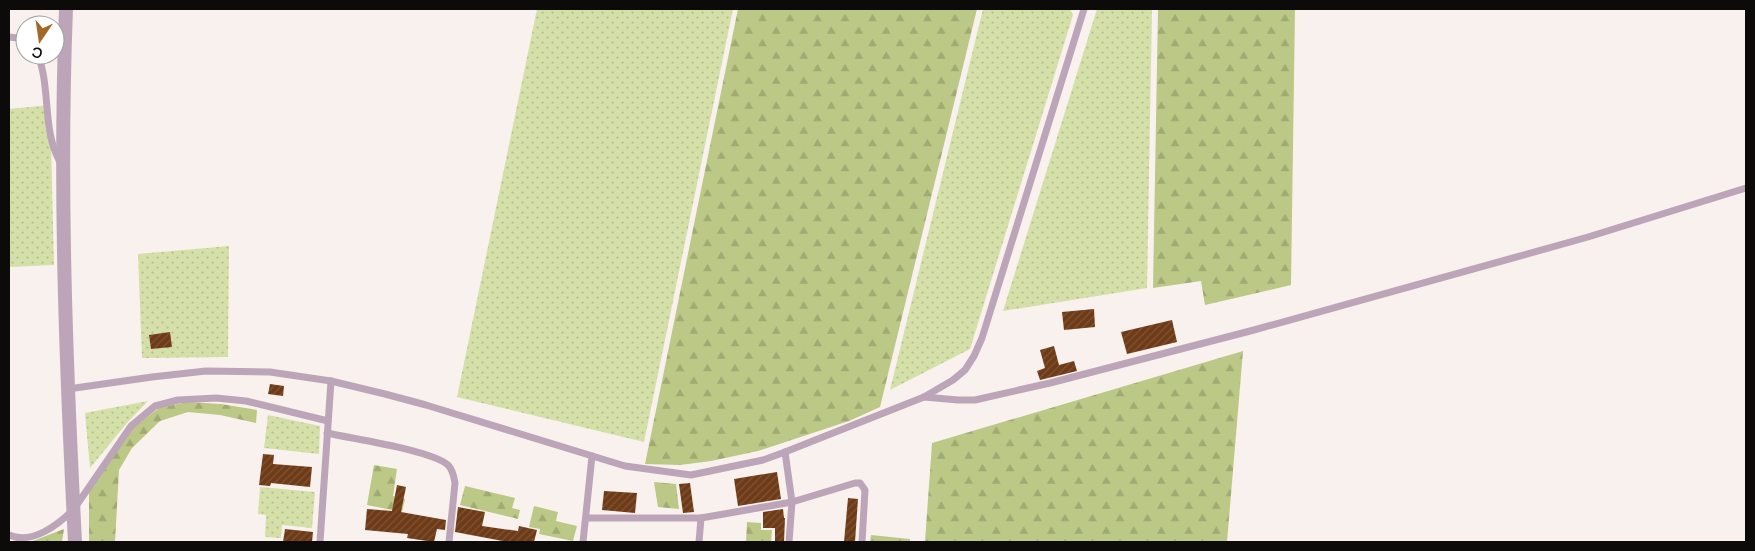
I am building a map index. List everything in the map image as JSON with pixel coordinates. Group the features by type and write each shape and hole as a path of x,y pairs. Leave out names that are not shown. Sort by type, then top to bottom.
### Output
{"street":[{"path":"66,9 63,169 68,389 75,542"}],"lane":[{"path":"68,389 206,371 270,372 331,381 426,405 624,466 691,475 763,460 785,452 924,397 953,380 965,370 982,338 1084,9"},
{"path":"40,65 51,139 63,169"},
{"path":"924,397 975,400 1050,383 1254,330 1588,237 1746,188"},
{"path":"320,542 331,381"},
{"path":"9,535 29,537 57,525 74,509 131,426 155,406 178,400 216,398 246,401 328,421"},
{"path":"327,433 412,451 441,461 450,467 455,483 449,542"},
{"path":"785,452 792,502 789,542"},
{"path":"583,542 592,456"},
{"path":"586,518 701,518 792,502 860,484 865,490 862,542"},
{"path":"699,542 701,518"}],"green space":[{"path":"537,9 733,9 644,442 457,397"},
{"path":"738,9 977,9 880,407 849,421 758,451 711,461 680,465 645,464"},
{"path":"983,9 1070,9 1073,15 970,349 890,390"},
{"path":"1097,9 1152,9 1147,288 1003,311"},
{"path":"1158,9 1295,9 1291,285 1205,305 1201,281 1153,288"},
{"path":"50,105 54,265 9,267 9,109"},
{"path":"229,246 228,357 142,358 138,254"},
{"path":"1243,351 1227,542 925,542 932,443"},
{"path":"148,401 127,423 90,468 85,413"},
{"path":"187,402 221,404 257,410 256,423 220,415 188,412 160,421 132,448 119,470 115,542 89,542 89,484 134,427 159,408"},
{"path":"268,415 320,426 319,454 264,448"},
{"path":"374,465 397,469 393,496 405,499 402,512 367,505"},
{"path":"654,482 676,484 679,509 658,507"},
{"path":"465,486 515,498 512,508 520,510 518,519 460,505"},
{"path":"260,487 315,492 312,528 282,525 281,538 265,537 266,515 258,514"},
{"path":"534,506 558,512 556,521 577,526 573,541 539,534 540,529 529,527"},
{"path":"747,522 761,523 761,530 772,530 771,542 746,542"},
{"path":"64,529 62,542 30,542"},
{"path":"871,535 910,539 910,542 870,542"}],"building":[{"path":"1094,309 1095,327 1064,330 1062,312"},
{"path":"1172,320 1177,342 1127,354 1121,332"},
{"path":"170,332 172,347 151,349 149,335"},
{"path":"1054,346 1059,365 1074,361 1077,371 1040,380 1037,371 1045,368 1040,350"},
{"path":"270,384 284,386 283,396 268,394"},
{"path":"263,454 274,455 273,464 312,467 310,487 271,483 270,486 259,485"},
{"path":"777,472 781,499 738,506 734,479"},
{"path":"690,483 694,512 683,513 679,484"},
{"path":"397,485 406,487 401,512 446,520 445,530 437,529 434,542 407,538 408,534 365,530 367,509 392,511"},
{"path":"604,491 637,493 635,513 602,510"},
{"path":"848,498 858,499 855,542 844,542"},
{"path":"458,507 485,512 482,526 518,531 519,526 537,530 534,542 508,542 455,532"},
{"path":"783,509 785,518 784,542 775,542 775,528 763,528 763,512"},
{"path":"285,529 313,532 312,542 283,542"}]}
